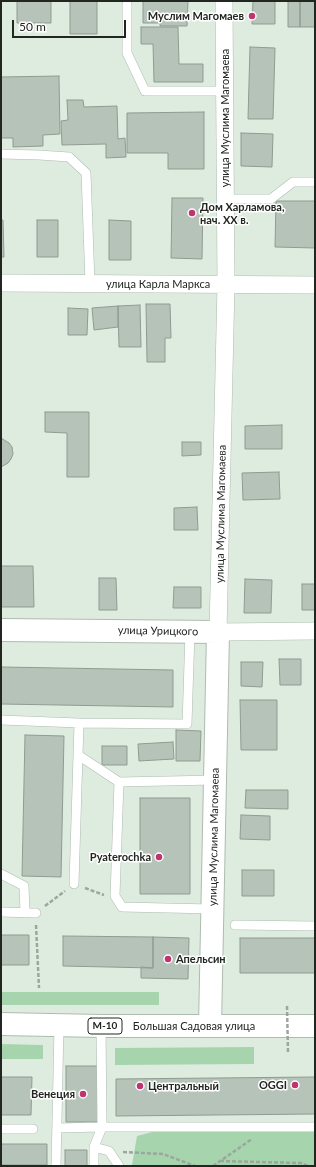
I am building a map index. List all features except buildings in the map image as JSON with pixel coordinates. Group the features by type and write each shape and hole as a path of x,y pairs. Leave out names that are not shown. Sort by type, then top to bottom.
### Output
{"main road":[{"name":"улица Урицкого","path":"1,630 218,632"},
{"name":"улица Муслима Магомаева","path":"210,1026 218,632"},
{"name":"Большая Садовая улица","path":"1,1024 58,1026 315,1026"}],"street":[{"name":"улица Муслима Магомаева","path":"218,632 226,285 224,1"},
{"name":"улица Карла Маркса","path":"1,283 226,285 315,284"},
{"name":"улица Урицкого","path":"218,632 315,631"}],"lane":[{"path":"127,4 127,53 145,90 224,91"},
{"path":"1,154 69,157 86,173 90,283"},
{"path":"225,199 271,199 293,182 315,182"},
{"path":"1,720 79,723 187,724 190,631"},
{"path":"74,884 79,723"},
{"path":"78,755 119,782 215,780"},
{"path":"119,782 115,896 122,907 212,909"},
{"path":"1,874 24,886 25,913"},
{"path":"1,912 36,913"},
{"path":"235,926 315,926"},
{"path":"56,1166 58,1026"},
{"path":"94,1166 94,1147 102,1127 101,1026"},
{"path":"57,1128 315,1127"},
{"path":"1,1129 33,1129"},
{"path":"94,1147 108,1151 119,1166"}],"path":[{"path":"39,988 36,913 74,884 109,897 115,896"},
{"path":"287,1006 288,1052"},
{"path":"213,1166 269,1127"},
{"path":"108,1151 163,1154 195,1166"},
{"path":"220,1161 301,1163 308,1166"}],"green space":[{"path":"1,992 159,992 159,1005 1,1005"},
{"path":"1,1044 43,1045 43,1059 1,1059"},
{"path":"254,1047 254,1064 115,1065 115,1048"},
{"path":"315,1129 315,1166 132,1165 137,1136 152,1132"}],"place":[{"name":"Муслим Магомаев","path":"252,16"},
{"name":"Дом Харламова, нач. XX в.","path":"192,213"},
{"name":"Pyaterochka","path":"159,857"},
{"name":"Апельсин","path":"168,959"},
{"name":"OGGI","path":"295,1085"},
{"name":"Центральный","path":"140,1086"},
{"name":"Венеция","path":"83,1094"}]}
